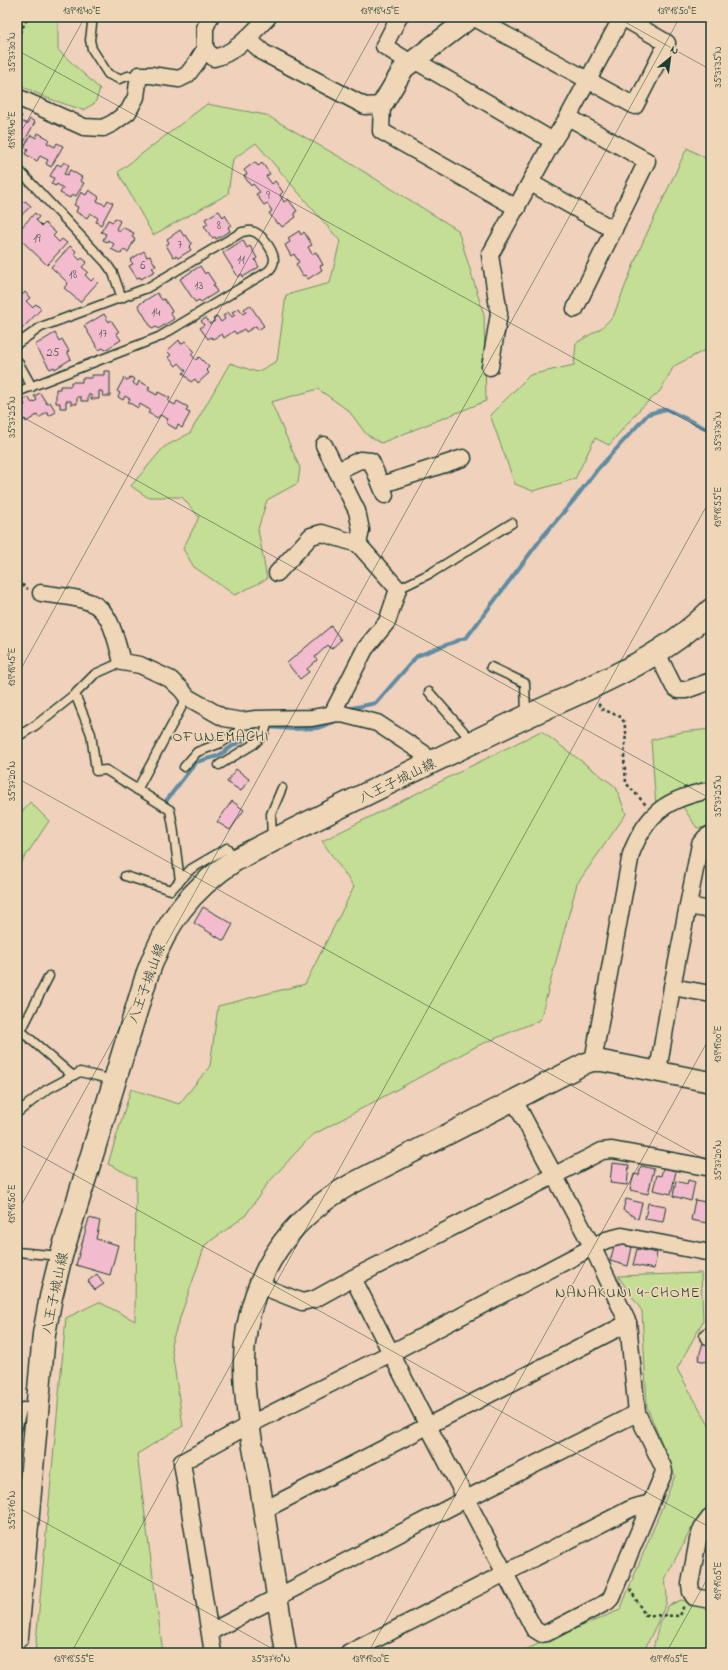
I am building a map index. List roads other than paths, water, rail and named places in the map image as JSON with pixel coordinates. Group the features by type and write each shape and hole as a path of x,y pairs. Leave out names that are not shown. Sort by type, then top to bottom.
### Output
{"main road":[{"name":"八王子城山線","path":"17,1637 23,1502 37,1408 44,1334 51,1297 61,1256 147,975 165,932 179,910 213,875 235,860 473,742 619,674 657,654 708,618"}],"street":[{"path":"17,97 84,127 95,129 113,124 128,112 136,97 139,75 151,74 179,79 187,75 198,62 205,49 205,28 210,17"},
{"path":"205,49 214,58 225,56 247,38 268,17"},
{"path":"399,17 384,46 553,141"},
{"path":"490,367 499,314 490,255 517,208 531,183 553,141 568,117 589,79 622,17 667,43 635,106 589,79 472,17 404,68 382,105 381,131 517,208"},
{"path":"247,38 264,53 365,106 382,105"},
{"path":"568,117 647,161 575,309"},
{"path":"531,183 614,230"},
{"path":"324,444 357,511 362,530 358,544"},
{"path":"337,470 360,460 371,461 383,490 463,458"},
{"path":"277,573 311,536 322,533 358,544 398,589 387,622 365,649 335,713"},
{"path":"41,593 91,602 106,614 114,632 122,662 140,665 170,679 187,697 224,718 242,721 256,719 312,718 335,713 354,717 377,723 422,753 430,764"},
{"path":"657,654 674,687 678,690 686,690 711,681"},
{"path":"593,1061 631,854 641,832 655,814 672,802 687,795 711,790"},
{"path":"658,1071 672,987 700,844 711,834"},
{"path":"688,906 711,910"},
{"path":"672,987 711,994"},
{"path":"286,1653 244,1386 247,1325 259,1285 269,1266 291,1232 321,1204 355,1182 586,1063 593,1061 658,1071 711,1082"},
{"path":"353,1278 534,1629 542,1634 547,1633 607,1602 611,1598 664,1472 637,1413 628,1323 593,1248 555,1174 514,1100"},
{"path":"259,1285 302,1302 315,1299 353,1278 602,1151 612,1150 711,1168"},
{"path":"213,1653 182,1462 249,1425 391,1353 606,1240 622,1236 711,1253"},
{"path":"264,1510 628,1323"},
{"path":"210,1632 466,1499 637,1413"},
{"path":"356,1651 632,1508 651,1503"},
{"path":"711,1516 702,1528 698,1540 690,1584 692,1594 698,1598 711,1600"}],"lane":[{"path":"93,17 90,40 92,48 108,74 119,79 139,75"},
{"path":"17,168 106,263 113,273 122,298"},
{"path":"17,344 41,327 147,288 242,232 251,230 259,234 271,252 274,260 272,268 267,272 159,337 17,392"},
{"path":"17,360 32,387"},
{"path":"398,589 431,573 512,523"},
{"path":"17,737 36,725 75,694 95,674 122,662"},
{"path":"491,667 525,683 526,717"},
{"path":"429,692 473,742"},
{"path":"75,694 91,734 96,770 106,770 170,810 180,881"},
{"path":"137,790 187,697"},
{"path":"219,765 259,739 264,734 269,719"},
{"path":"184,767 197,752 221,743 238,732 242,721"},
{"path":"272,841 271,814 282,788"},
{"path":"125,876 171,890 191,869 227,848 235,860"},
{"path":"49,976 21,1031 73,1076"},
{"path":"17,1113 46,1090 80,1072 114,1081"},
{"path":"17,1252 61,1256"},
{"path":"17,1429 23,1407 37,1408"}],"waterway":[{"path":"347,712 352,708 376,703 417,656 467,637 544,535 597,470 648,414 666,409 711,431"},
{"path":"166,801 196,762 218,756 244,740 256,726 292,729 317,728 336,721"}],"district":[{"name":"OFUNEMACHI","path":"221,736"},
{"name":"NANAKUNI 4-CHOME","path":"628,1292"}]}
